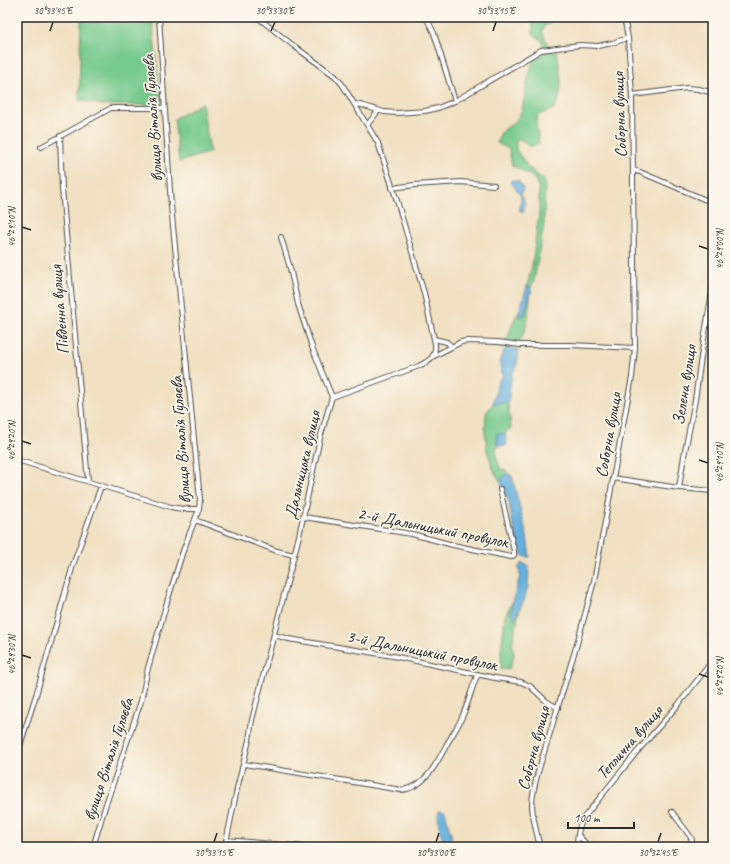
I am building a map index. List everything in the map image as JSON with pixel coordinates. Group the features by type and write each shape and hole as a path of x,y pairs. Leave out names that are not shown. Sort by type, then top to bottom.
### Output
{"street":[{"name":"вулиця Віталія Гуляєва","path":"94,847 105,807 141,701 148,668 167,602 183,551 195,520 200,499 171,206 159,17"},
{"path":"257,17 335,76 356,104 378,142 424,293 434,338 435,348 432,357"},
{"path":"426,17 434,33 455,101"},
{"name":"Соборна вулиця","path":"540,847 533,813 533,794 538,772 577,644 594,581 614,478 635,348 632,95 628,38 624,17"},
{"path":"356,104 384,112 425,112 455,101 544,49 580,45 598,46 628,38"},
{"path":"632,95 687,88 700,89 713,93"},
{"path":"41,147 110,108 164,108"},
{"path":"368,124 378,110"},
{"name":"Південна вулиця","path":"60,136 62,189 88,481"},
{"path":"633,170 713,203"},
{"path":"392,188 460,182 494,184"},
{"path":"281,237 298,304 312,346 332,397"},
{"name":"Зелена вулиця","path":"679,488 713,286"},
{"path":"434,338 447,342 452,347"},
{"name":"Дальницька вулиця","path":"225,847 237,789 244,764 252,720 304,517 320,438 332,397 419,366 460,342 498,342 520,345 570,345 635,348"},
{"path":"17,460 171,507 198,509"},
{"path":"614,478 679,488 713,491"},
{"path":"17,755 73,565 101,486"},
{"name":"2-й Дальницький провулок","path":"304,517 412,534 453,546 512,557 514,555 514,551 500,489"},
{"path":"195,520 294,556"},
{"name":"3-й Дальницький провулок","path":"274,635 289,639 393,656 522,682 530,686 546,702 558,708"},
{"name":"Теплична вулиця","path":"577,847 580,823 589,810 678,705 713,660"},
{"path":"244,764 395,789 406,790 412,788 422,781 436,765 462,718 478,674"},
{"path":"672,812 690,836 692,840 691,847"},
{"path":"578,835 589,847"},
{"path":"226,840 306,847"}],"green space":[{"path":"81,17 152,17 161,105 103,105 79,100"},
{"path":"529,17 551,17 549,24 545,25 542,32 549,47 543,47 543,42 533,33 533,25"},
{"path":"545,51 557,53 561,80 560,95 554,108 538,115 536,123 539,143 529,147 522,140 516,139 516,150 529,168 545,181 544,225 534,281 531,287 527,286 532,266 539,213 539,189 535,179 520,169 512,166 509,149 497,143 501,132 516,121 522,110 533,60"},
{"path":"202,103 210,152 179,162 174,119"},
{"path":"531,291 527,325 520,341 515,343 504,341 508,337 513,322 520,309 519,317 524,316"},
{"path":"493,403 508,403 511,428 505,434 497,434 496,456 501,470 505,469 507,473 500,481 494,471 487,451 485,430 486,413"},
{"path":"513,600 511,612 514,619 520,608 512,645 514,655 510,668 501,670 501,650 505,616"}],"water":[{"path":"511,180 519,181 523,188 521,195 525,204 523,213 520,211 521,196 511,183"},
{"path":"527,286 531,287 531,291 524,316 519,317 520,309"},
{"path":"507,347 519,350 516,368 512,373 508,403 493,403 498,382 503,376 500,368 500,360 502,353"},
{"path":"497,433 505,434 507,445 497,446"},
{"path":"507,473 512,476 527,536 530,557 522,555 512,521 509,502 500,481"},
{"path":"522,563 529,566 528,586 524,601 514,619 511,612 520,576 519,566"},
{"path":"439,810 445,811 452,838 443,840 438,818"}]}
